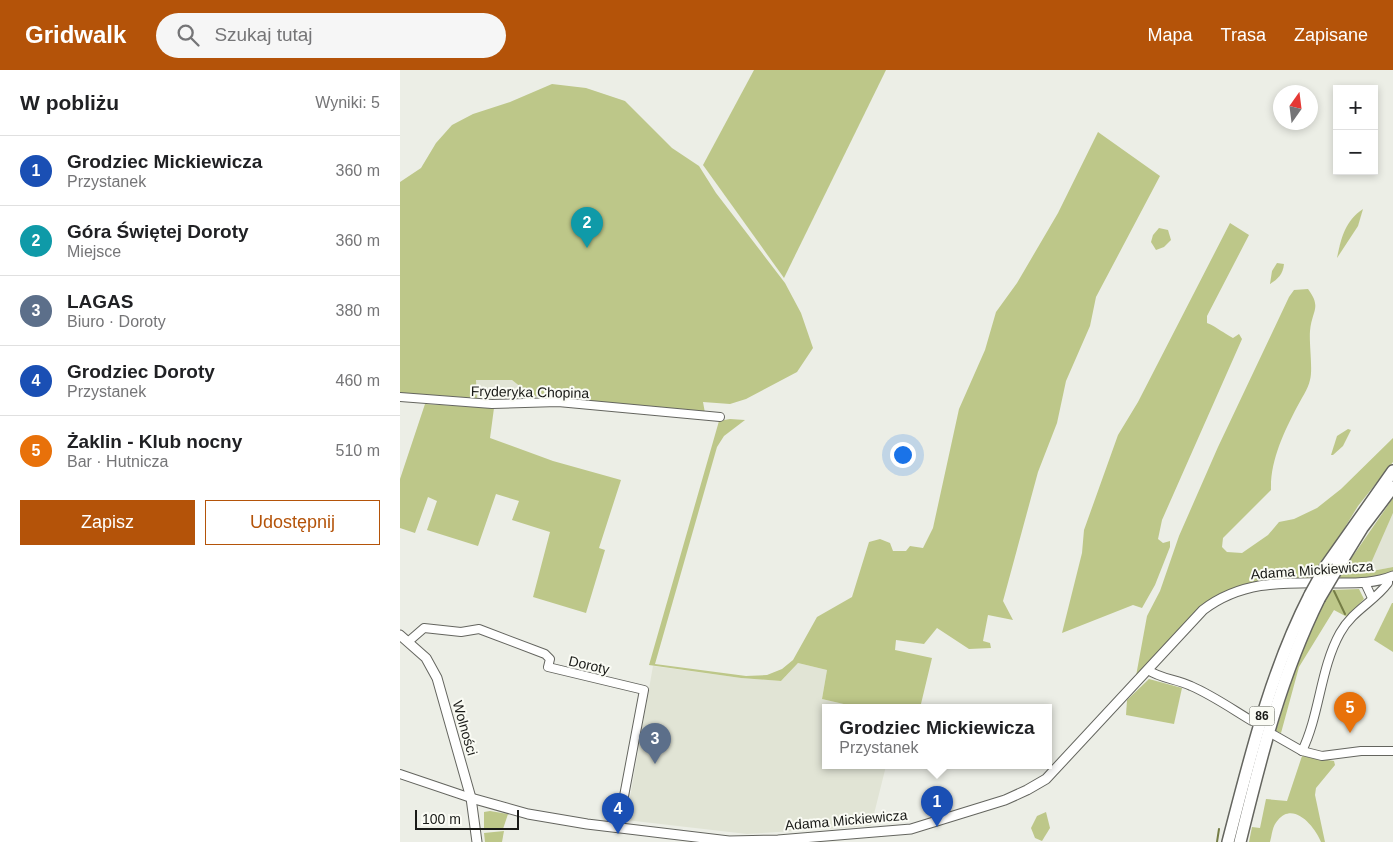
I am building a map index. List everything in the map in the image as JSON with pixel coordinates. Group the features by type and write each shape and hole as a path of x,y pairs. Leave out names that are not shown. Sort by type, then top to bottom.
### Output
{"main road":[{"name":"86","path":"1240,842 1278,697 1326,566 1393,471"},
{"name":"86","path":"1228,842 1266,699 1279,663 1315,597 1338,567 1362,528 1393,487"}],"street":[{"name":"Fryderyka Chopina","path":"400,397 492,404 558,402 720,417"},
{"name":"Adama Mickiewicza","path":"400,774 471,798 546,818 729,841 768,841 882,833 910,829 1005,800 1027,790 1046,778 1203,610 1230,593 1248,587 1282,583 1364,583 1390,577"},
{"path":"1302,751 1333,649 1354,613 1384,589 1390,577"},
{"path":"1364,583 1372,598"},
{"name":"Doroty","path":"409,641 424,628 461,632 479,629 545,654 550,659 548,667 644,690 618,828"},
{"name":"Wolności","path":"400,635 426,658 437,678 471,798 477,842"},
{"path":"1148,670 1156,675 1202,691 1252,721"},
{"path":"1274,735 1302,751 1322,756 1360,751 1393,751"}],"shaded area":[{"path":"476,380 512,380 532,396 477,398"},
{"path":"1393,513 1393,567 1367,572 1368,567"},
{"path":"798,663 827,670 822,699 844,704 822,704 822,769 885,769 871,826 747,834 626,820 653,666 741,678 781,681"}],"green space":[{"path":"754,70 886,70 784,278 703,165"},
{"path":"552,84 586,88 625,101 672,148 699,166 716,193 785,283 801,313 813,348 797,372 746,399 730,404 703,402 705,413 532,396 512,380 476,380 477,398 400,393 400,182 421,168 436,143 452,125 473,114 510,102"},
{"path":"1098,132 1160,176 1096,297 1090,326 1066,381 1057,423 1038,472 1003,601 1013,620 988,615 983,641 990,643 991,648 969,649 937,628 924,644 896,640 895,650 932,658 921,704 844,704 822,699 827,670 798,663 781,681 741,678 649,665 719,421 730,419 745,420 724,436 717,447 655,664 746,676 767,675 782,669 793,660 817,617 852,597 869,542 880,539 890,543 893,551 906,551 910,546 923,548 933,528 959,409 985,350 996,312 1017,283 1058,213"},
{"path":"1363,209 1358,226 1337,258 1345,230 1352,219"},
{"path":"1230,223 1249,235 1207,316 1207,323 1233,338 1239,334 1242,339 1162,520 1158,539 1163,543 1170,541 1170,547 1155,585 1142,608 1133,605 1062,633 1082,553 1084,530 1118,435 1138,402"},
{"path":"1159,228 1168,230 1171,240 1164,247 1156,250 1151,242 1153,235"},
{"path":"1277,263 1284,264 1283,271 1270,284 1272,271"},
{"path":"1308,289 1315,305 1310,331 1311,376 1309,383 1287,426 1275,458 1271,490 1223,538 1222,547 1227,552 1242,553 1268,535 1279,522 1294,519 1317,508 1341,489 1393,438 1393,462 1358,506 1317,573 1310,578 1291,582 1248,584 1227,591 1201,612 1136,676 1147,616 1160,591 1179,536 1218,447 1289,297 1294,290"},
{"path":"425,404 494,408 490,438 553,461 621,480 599,548 605,550 586,613 533,597 550,532 512,520 519,501 496,494 478,546 427,530 437,501 428,497 415,533 400,528 400,479"},
{"path":"1348,429 1351,430 1343,446 1331,455 1337,436"},
{"path":"1393,498 1393,513 1367,572 1393,567 1393,572 1365,579 1337,579"},
{"path":"1359,589 1364,599 1347,617 1334,610 1299,667 1281,733 1276,731 1306,641 1331,590"},
{"path":"1393,603 1393,652 1374,640"},
{"path":"1149,679 1182,688 1174,724 1126,715 1127,700"},
{"path":"1302,756 1334,761 1335,765 1316,788 1315,795 1325,842 1321,842 1309,823 1291,813 1284,815 1276,822 1270,842 1249,842 1252,827 1260,828 1266,799 1287,801"},
{"path":"484,812 508,814 503,829 484,828"},
{"path":"1046,812 1050,828 1042,841 1035,838 1031,828 1037,816"},
{"path":"504,831 502,842 485,842 484,833"}],"waterway":[{"path":"1334,591 1345,614"},
{"path":"1217,842 1219,829"}],"place":[{"name":"Góra Świętej Doroty","path":"587,248"},
{"name":"Żaklin - Klub nocny","path":"1350,733"},
{"name":"LAGAS","path":"655,764"},
{"name":"Grodziec Mickiewicza","path":"937,827"},
{"name":"Grodziec Doroty","path":"618,834"}]}
